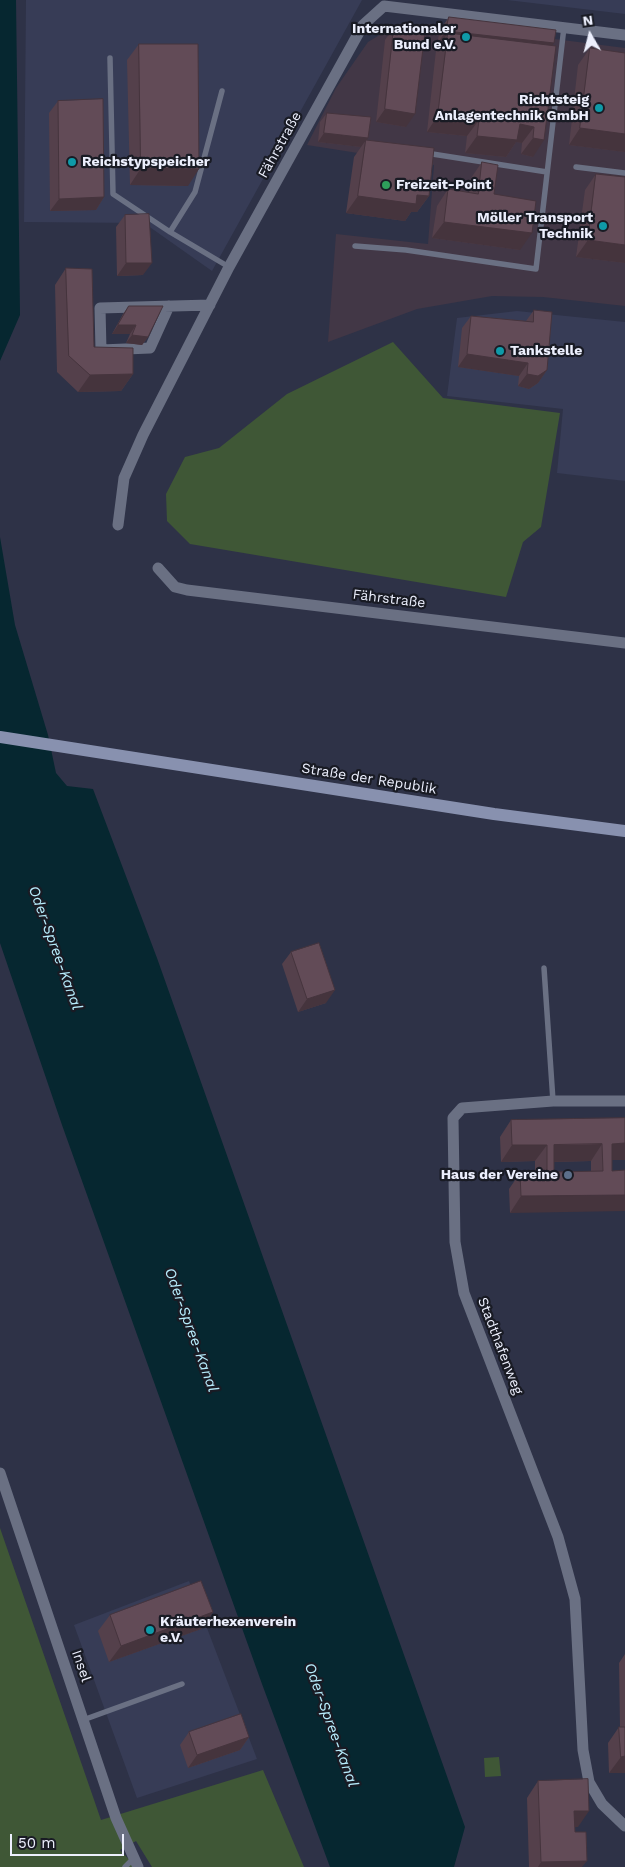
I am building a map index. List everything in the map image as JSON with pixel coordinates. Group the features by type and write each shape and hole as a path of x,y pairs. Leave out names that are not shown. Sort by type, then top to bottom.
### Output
{"main road":[{"name":"Straße der Republik","path":"0,737 618,831 625,835"}],"street":[{"name":"Fährstraße","path":"118,525 124,478 142,435 229,267 363,25 384,3 625,36"},
{"path":"169,306 150,348 101,350 100,308 169,306 210,305"},
{"name":"Fährstraße","path":"158,568 175,587 188,590 625,643"},
{"name":"Stadthafenweg","path":"625,1101 554,1102 462,1108 452,1118 455,1242 464,1293 558,1537 576,1599 583,1750 589,1782 602,1804 625,1826"},
{"name":"Insel","path":"0,1473 132,1864"}],"lane":[{"path":"355,246 406,250 536,269 564,27"},
{"path":"110,58 113,194 170,232 229,267"},
{"path":"170,232 195,192 222,91"},
{"path":"420,153 547,172"},
{"path":"576,167 625,173"},
{"path":"544,968 554,1102"},
{"path":"83,1720 182,1684"}],"shaded area":[{"path":"26,0 362,0 212,271 144,223 24,222"},
{"path":"507,0 625,0 625,14"},
{"path":"437,24 625,48 625,306 543,297 492,296 417,309 328,342 336,234 428,244 434,165 307,145 336,88 368,42 396,25"},
{"path":"517,311 625,322 625,481 557,473 563,409 447,396 457,318"},
{"path":"189,1581 257,1759 137,1798 74,1625"}],"green space":[{"path":"393,342 443,398 560,413 541,527 523,542 506,597 190,544 167,521 166,494 185,457 219,448 287,394"},
{"path":"0,1528 101,1820 263,1770 304,1867 152,1867 136,1841 120,1850 136,1867 0,1867"},
{"path":"499,1757 501,1776 485,1777 484,1758"}],"water":[{"path":"0,0 16,0 20,315 0,361"},
{"name":"Oder-Spree-Kanal","path":"0,537 15,625 48,735 56,773 67,786 93,789 157,958 465,1827 454,1867 330,1867 262,1684 62,1125 0,943"}],"building":[{"path":"449,17 556,30 554,43 446,31"},
{"path":"394,27 425,32 415,114 385,109"},
{"path":"448,33 556,46 544,140 533,138 534,127 520,124 517,140 477,136 479,120 438,115"},
{"path":"139,44 198,44 199,169 141,168"},
{"name":"Richtsteig Anlagentechnik GmbH","path":"590,48 625,53 625,134 580,128"},
{"name":"Reichstypspeicher","path":"103,99 104,197 59,199 58,101"},
{"path":"327,113 371,117 368,138 324,133"},
{"path":"366,140 434,148 429,196 417,195 416,204 358,196"},
{"path":"482,162 498,165 494,194 536,201 532,233 444,222 448,189 478,194"},
{"path":"596,174 625,177 625,245 588,240"},
{"path":"149,214 152,263 126,263 125,215"},
{"path":"66,268 92,269 94,347 133,348 133,374 90,375 69,356"},
{"path":"129,306 163,306 148,337 132,335 136,325 118,325"},
{"name":"Tankstelle","path":"534,310 552,312 547,370 538,376 527,374 528,363 467,354 471,316 533,322"},
{"path":"319,943 335,990 307,999 291,952"},
{"path":"625,1118 625,1143 612,1144 612,1171 625,1170 625,1195 521,1196 520,1173 547,1171 547,1145 512,1145 511,1120","holes":["602,1144 603,1171 554,1172 554,1145"]},
{"path":"201,1581 213,1612 121,1646 110,1615"},
{"path":"241,1714 249,1737 197,1755 189,1732"},
{"path":"619,1727 625,1727 625,1756 621,1757"},
{"path":"588,1779 589,1811 574,1811 575,1832 586,1832 587,1861 541,1862 538,1781"}],"place":[{"name":"Internationaler Bund e.V.","path":"466,37"},
{"name":"Richtsteig Anlagentechnik GmbH","path":"599,108"},
{"name":"Reichstypspeicher","path":"72,162"},
{"name":"Freizeit-Point","path":"386,185"},
{"name":"Möller Transport Technik","path":"603,226"},
{"name":"Tankstelle","path":"500,351"},
{"name":"Haus der Vereine","path":"568,1175"},
{"name":"Kräuterhexenverein e.V.","path":"150,1630"}]}
